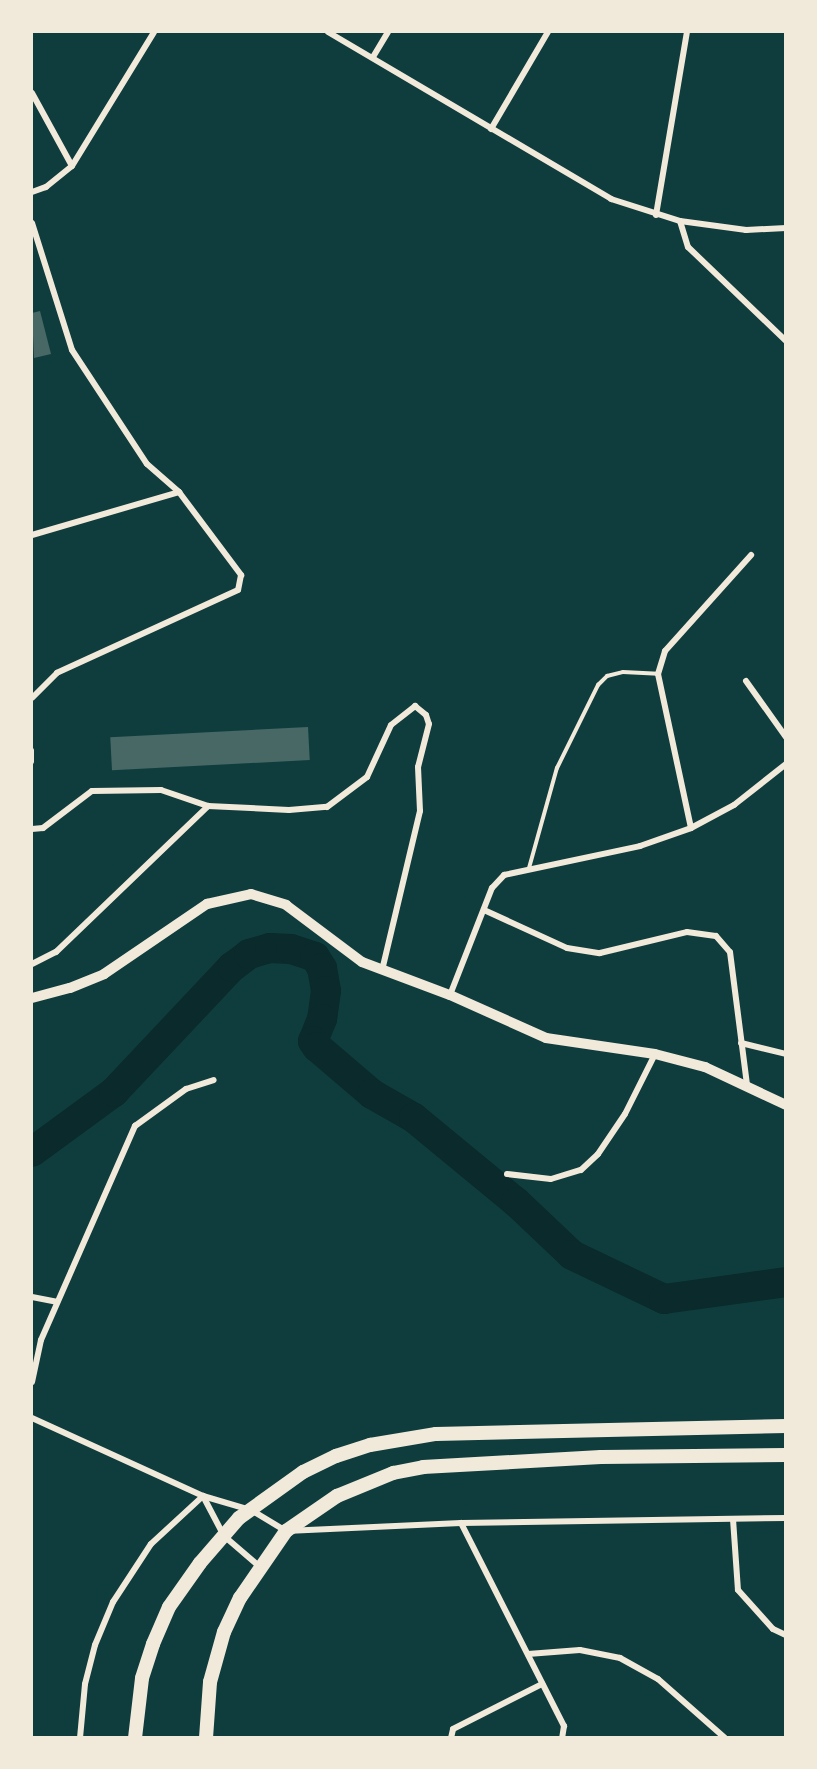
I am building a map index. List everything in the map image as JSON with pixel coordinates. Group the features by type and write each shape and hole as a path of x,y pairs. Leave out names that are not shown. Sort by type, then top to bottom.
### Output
{"highway":[{"path":"135,1737 142,1678 169,1607 224,1536 251,1510 303,1472 336,1456 405,1437 786,1426"},
{"path":"206,1737 210,1682 224,1632 240,1598 286,1531 337,1496 363,1484 423,1467 601,1457 786,1455"}],"street":[{"path":"32,192 46,187 72,166 154,32"},
{"path":"328,32 611,199 680,221 746,230 786,228"},
{"path":"373,57 388,32"},
{"path":"491,129 548,32"},
{"path":"656,215 687,32"},
{"path":"32,93 72,166"},
{"path":"680,221 688,247 786,341"},
{"path":"32,223 72,350 147,464 179,492 241,575 238,590 57,673 32,698"},
{"path":"32,536 179,492"},
{"path":"691,828 658,674 665,651 751,555"},
{"path":"746,681 786,736"},
{"path":"32,829 43,828 92,791 161,790 208,806 289,810 327,807 367,777 391,725 405,710 415,705 426,715 429,724 418,767 420,811 381,971"},
{"path":"450,995 492,888 504,875 640,846 691,828 734,806 786,764"},
{"path":"32,964 56,952 208,806"},
{"path":"32,998 70,988 104,974 194,911 236,895 269,897 286,905 341,949 381,971 450,995 546,1038 655,1054 705,1067 786,1105"},
{"path":"484,910 567,948 600,952 687,932 716,936 729,952 747,1085"},
{"path":"741,1043 786,1054"},
{"path":"507,1174 551,1179 580,1170 598,1154 625,1114 655,1054"},
{"path":"32,1382 41,1340 135,1126 186,1089 214,1080"},
{"path":"32,1297 57,1302"},
{"path":"32,1418 203,1496 251,1510 286,1531 461,1523 786,1518"},
{"path":"203,1496 224,1536 260,1567"},
{"path":"80,1737 90,1664 113,1602 150,1544 203,1496"},
{"path":"733,1519 738,1590 773,1629 786,1635"},
{"path":"461,1523 564,1726 562,1737"},
{"path":"528,1654 580,1650 620,1658 658,1679 724,1737"},
{"path":"451,1737 453,1730 542,1683"}],"lane":[{"path":"530,868 557,768 598,685 607,676 622,672 658,674"},
{"path":"32,750 32,762"}],"building":[{"path":"40,311 51,354 34,358 32,313"},
{"path":"308,727 310,760 112,770 110,737"}],"waterway":[{"path":"32,1152 114,1092 232,967 249,954 270,948 291,949 315,957 322,968 326,991 322,1019 313,1041 317,1047 372,1094 414,1118 516,1202 572,1255 664,1299 786,1282"}]}
